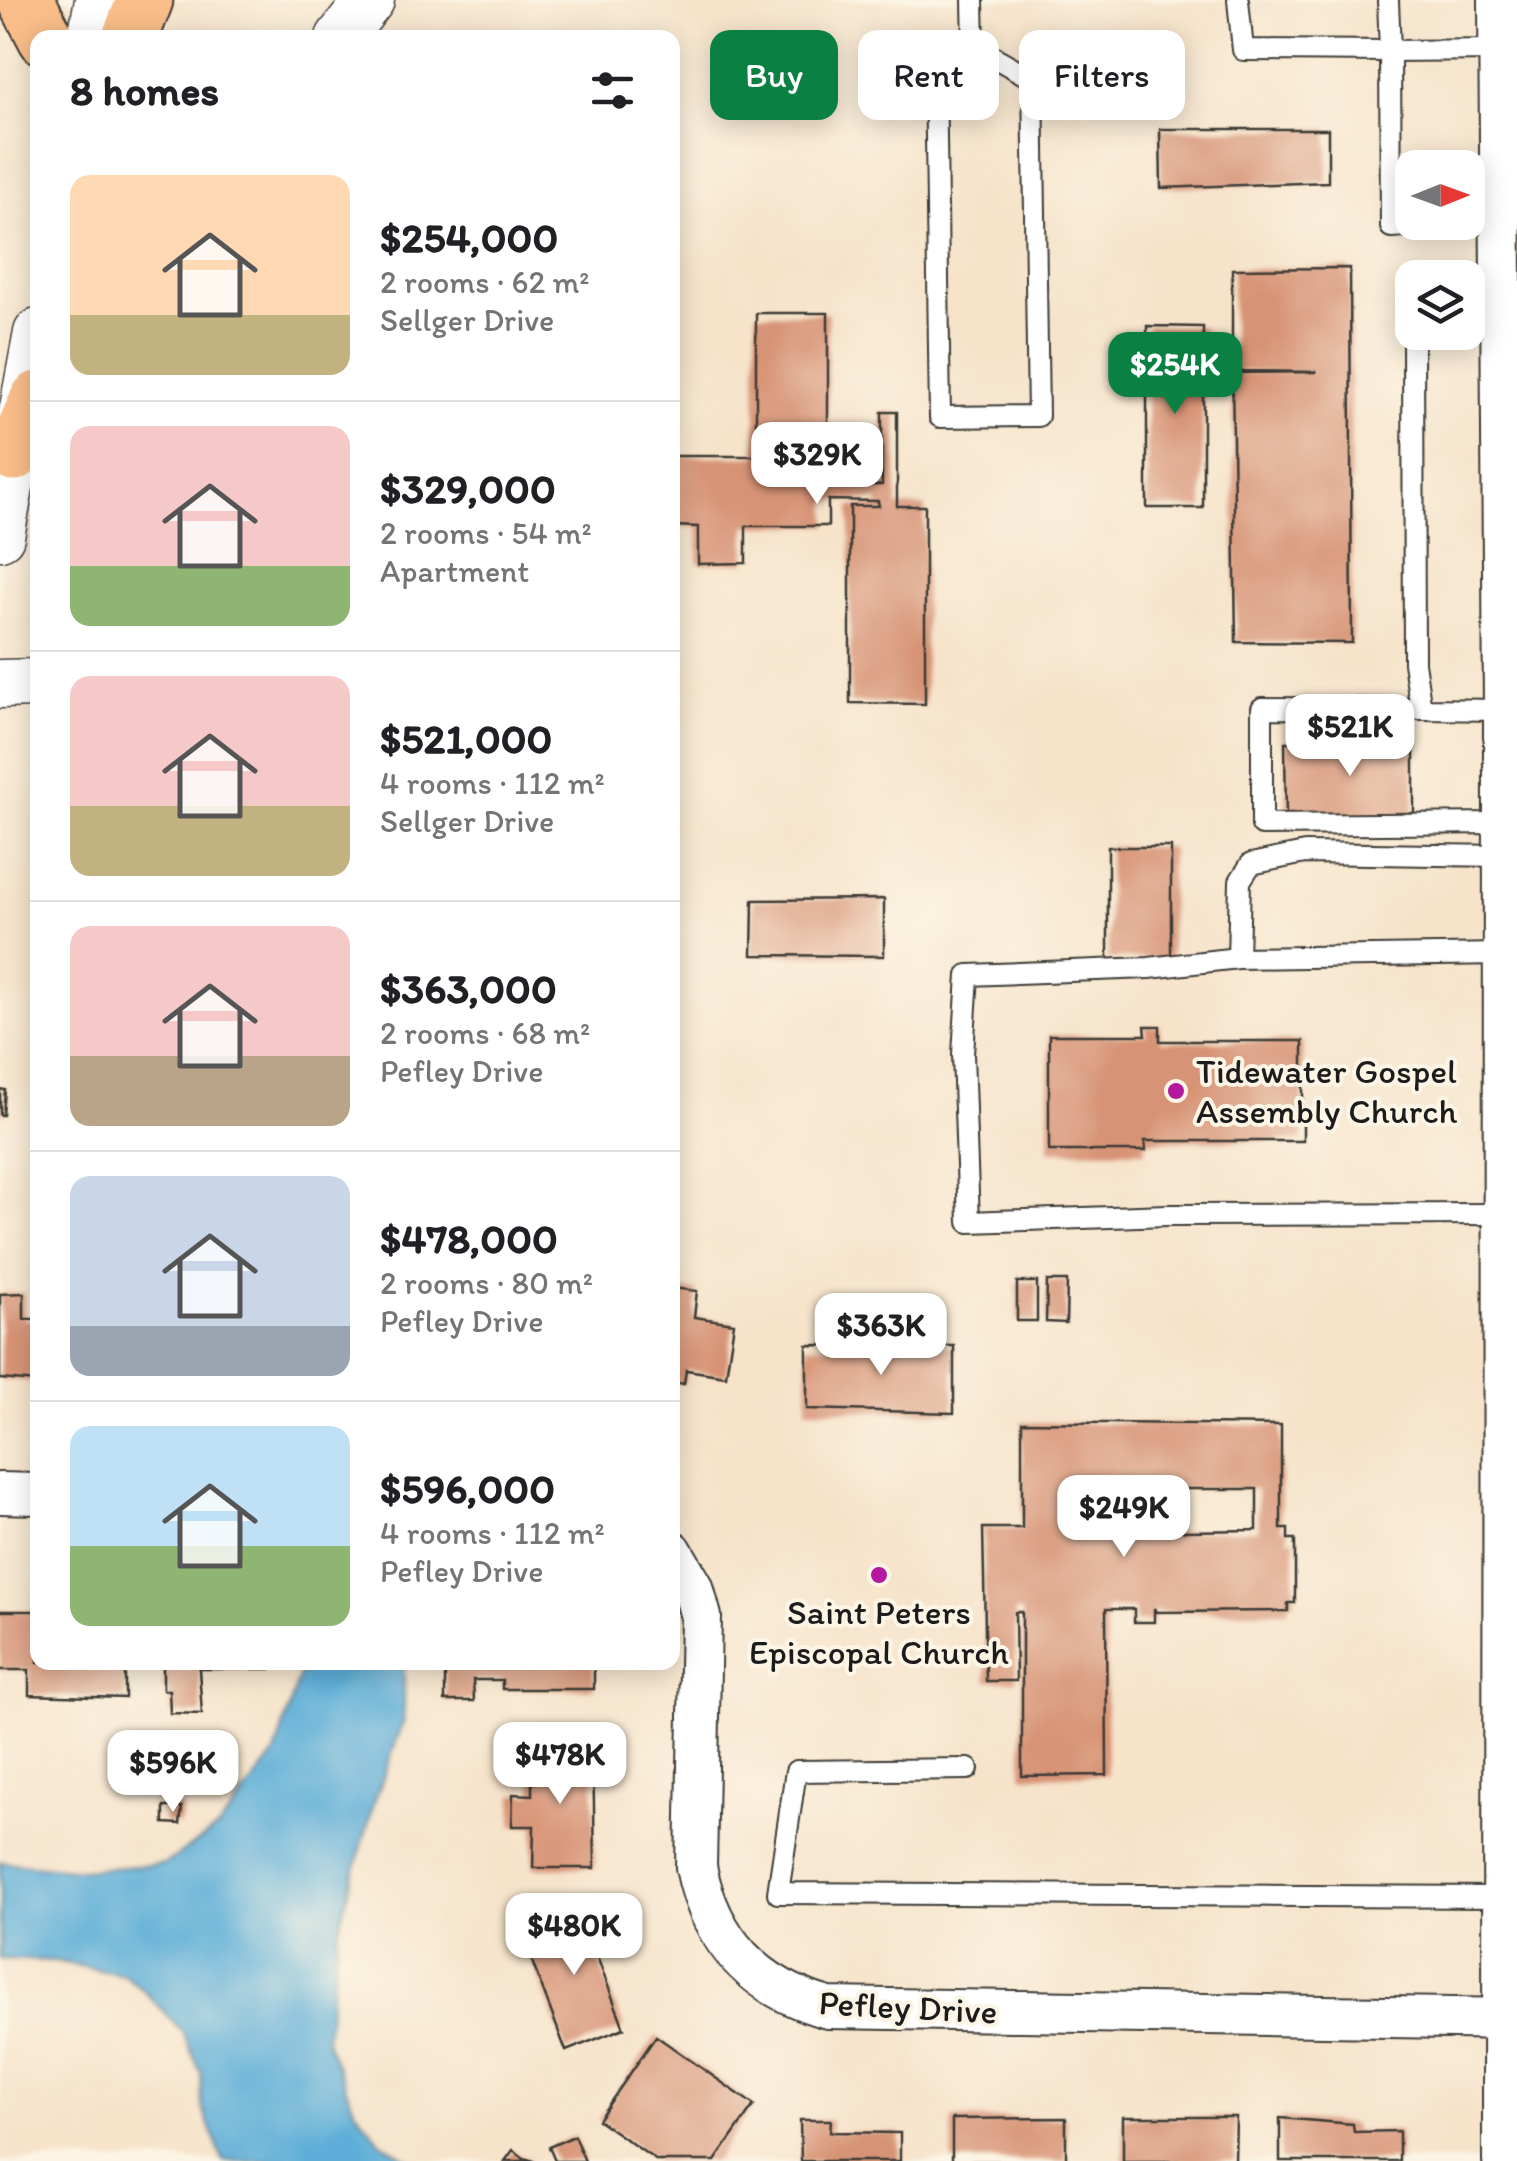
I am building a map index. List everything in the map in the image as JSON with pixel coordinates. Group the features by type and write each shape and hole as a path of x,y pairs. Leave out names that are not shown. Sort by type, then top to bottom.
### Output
{"main road":[{"path":"26,0 42,30"},
{"path":"133,30 145,0"},
{"path":"14,453 30,417"}],"street":[{"path":"93,30 99,0"},
{"path":"346,30 370,0"},
{"path":"1498,0 1500,222 1495,280 1504,710 1510,776 1504,840 1503,954 1510,1009 1502,1214 1510,1683 1504,1897 1510,2019 1503,2161"},
{"path":"0,536 30,374"},
{"path":"14,453 30,504"},
{"path":"0,684 30,683"},
{"path":"0,1493 30,1494"},
{"name":"Pefley Drive","path":"680,1564 694,1588 701,1617 696,1868 715,1928 734,1954 762,1981 798,2000 828,2008 1510,2019"}],"lane":[{"path":"973,0 974,30"},
{"path":"1238,0 1243,50 1499,50"},
{"path":"1388,0 1392,226 1500,222"},
{"path":"974,46 1033,79 1038,416 940,417 935,66 974,46"},
{"path":"1413,350 1414,663 1421,709"},
{"path":"1504,710 1262,708 1262,825 1504,840"},
{"path":"1238,958 1240,881 1251,864 1305,853 1504,840"},
{"path":"1502,1214 1167,1214 969,1222 963,1054 968,975 1149,968 1238,958 1503,954"},
{"path":"968,1769 796,1771 778,1893 1504,1897"}],"water":[{"path":"301,1670 404,1670 404,1720 375,1800 339,1926 326,2040 354,2108 381,2142 411,2161 223,2161 202,2107 201,2073 182,2031 143,1990 124,1975 55,1961 0,1959 0,1862 82,1870 165,1864 219,1827 275,1754"}],"building":[{"path":"1160,129 1328,129 1328,182 1161,188"},
{"path":"1350,268 1352,643 1236,642 1232,373 1317,372 1232,371 1232,269"},
{"path":"756,313 828,313 828,486 882,485 882,412 897,412 897,506 925,506 925,704 850,703 850,506 879,506 878,501 828,500 828,526 746,526 746,563 698,564 698,527 680,526 680,456 756,456"},
{"path":"1147,326 1203,327 1203,508 1147,508"},
{"path":"1339,733 1359,733 1359,743 1414,742 1414,816 1286,817 1285,742 1339,742"},
{"path":"1108,847 1171,847 1171,959 1108,959"},
{"path":"884,899 884,956 752,955 753,900"},
{"name":"Tidewater Gospel Assembly Church","path":"1145,1026 1160,1026 1160,1041 1303,1041 1303,1141 1145,1141 1146,1151 1049,1151 1049,1035 1146,1035"},
{"path":"0,1089 5,1090 3,1115 0,1115"},
{"path":"1047,1281 1067,1281 1066,1323 1046,1322"},
{"path":"1017,1282 1037,1282 1037,1321 1017,1321"},
{"path":"680,1289 697,1291 694,1317 734,1323 726,1376 686,1370 684,1384 680,1383"},
{"path":"24,1293 24,1319 30,1319 30,1381 0,1379 0,1294"},
{"path":"807,1345 954,1346 954,1413 807,1409"},
{"path":"1022,1422 1281,1425 1281,1529 1288,1529 1288,1539 1295,1539 1295,1603 1288,1603 1288,1611 1156,1612 1154,1608 1154,1622 1134,1622 1134,1609 1106,1609 1107,1775 1022,1776 1022,1612 1015,1612 1016,1681 986,1681 983,1528 1022,1528","holes":["1107,1489 1257,1489 1257,1530 1107,1532"]},
{"path":"0,1611 30,1611 30,1670 125,1670 125,1698 29,1695 29,1670 0,1670"},
{"path":"163,1670 199,1670 202,1714 170,1713 169,1690 163,1690"},
{"path":"445,1670 594,1670 594,1689 502,1689 502,1680 473,1680 474,1701 445,1701"},
{"path":"532,1745 593,1746 595,1868 533,1868 534,1826 512,1826 513,1794 532,1795"},
{"path":"164,1807 182,1807 180,1824 164,1823"},
{"path":"593,1908 606,1944 594,1949 624,2028 566,2051 522,1935"},
{"path":"656,2036 754,2105 715,2161 657,2161 598,2120"},
{"path":"1123,2117 1236,2117 1235,2161 1123,2161"},
{"path":"1066,2118 1066,2161 952,2161 952,2119"},
{"path":"1280,2118 1353,2124 1354,2132 1399,2131 1399,2161 1280,2161"},
{"path":"800,2120 831,2120 830,2132 900,2133 900,2161 801,2161"},
{"path":"574,2136 585,2161 555,2161 549,2147"},
{"path":"513,2150 524,2158 534,2161 505,2161"}],"place":[{"name":"Tidewater Gospel Assembly Church","path":"1176,1091"},
{"name":"Saint Peters Episcopal Church","path":"879,1575"}]}
